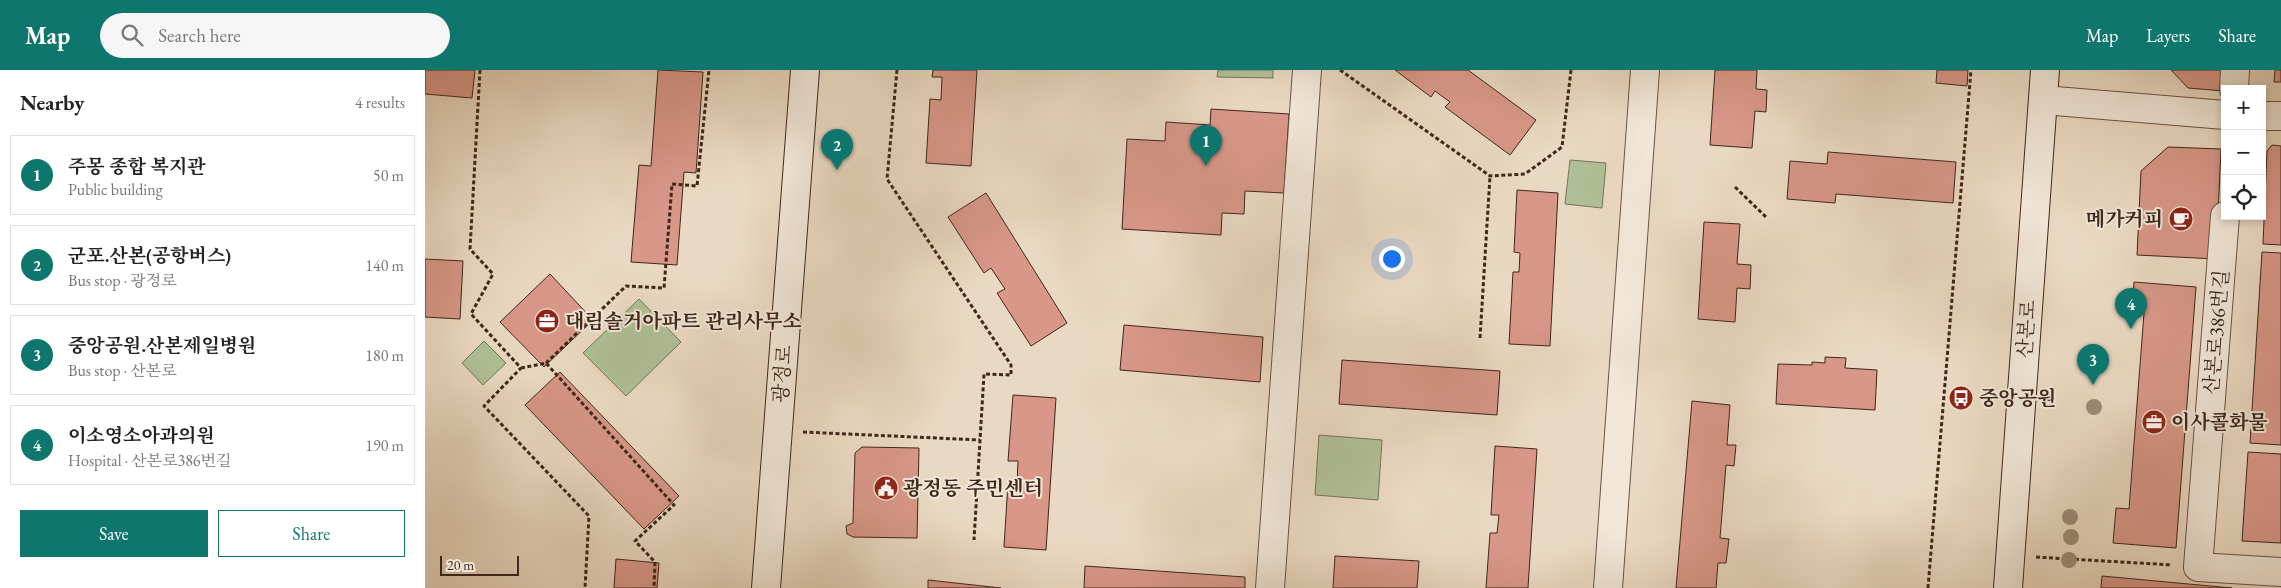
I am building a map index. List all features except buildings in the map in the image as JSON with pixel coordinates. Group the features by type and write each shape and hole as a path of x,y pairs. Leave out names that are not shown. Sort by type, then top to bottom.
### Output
{"street":[{"name":"광정로","path":"765,588 805,70"},
{"path":"1270,588 1307,70"},
{"path":"1608,588 1645,70"},
{"name":"산본로","path":"2008,588 2045,70"},
{"path":"2234,85 2235,70"},
{"path":"2043,100 2221,115"},
{"path":"2266,116 2281,116"},
{"name":"산본로386번길","path":"2198,566 2225,220"},
{"path":"2198,566 2281,572"}],"path":[{"path":"481,70 470,249 493,274 471,314 521,368"},
{"path":"585,588 589,516 484,406 521,368 546,363 626,286 664,288 672,184 697,186 709,70"},
{"path":"897,70 887,179 1011,365 1011,375 985,374 974,540"},
{"path":"1340,70 1490,176 1525,174 1562,147 1571,70"},
{"path":"1928,588 1971,70"},
{"path":"1481,338 1490,176"},
{"path":"1735,187 1767,217"},
{"path":"546,363 674,505 635,541 655,562 654,588"},
{"path":"777,430 980,440"},
{"path":"2010,555 2198,566"}],"green space":[{"path":"1218,70 1273,70 1273,78 1217,77"},
{"path":"1570,160 1606,163 1602,208 1565,204"},
{"path":"639,299 681,342 626,396 583,353"},
{"path":"484,341 506,363 483,385 462,363"},
{"path":"1319,435 1382,440 1378,500 1315,495"}],"place":[{"name":"주몽 종합 복지관","path":"1206,166"},
{"name":"군포.산본(공항버스)","path":"837,170"},
{"name":"메가커피","path":"2181,219"},
{"name":"대림솔거아파트 관리사무소","path":"547,321"},
{"name":"이소영소아과의원","path":"2131,329"},
{"name":"중앙공원.산본제일병원","path":"2093,385"},
{"name":"중앙공원","path":"1961,398"},
{"name":"이사콜화물","path":"2154,422"},
{"name":"광정동 주민센터","path":"886,488"}]}
